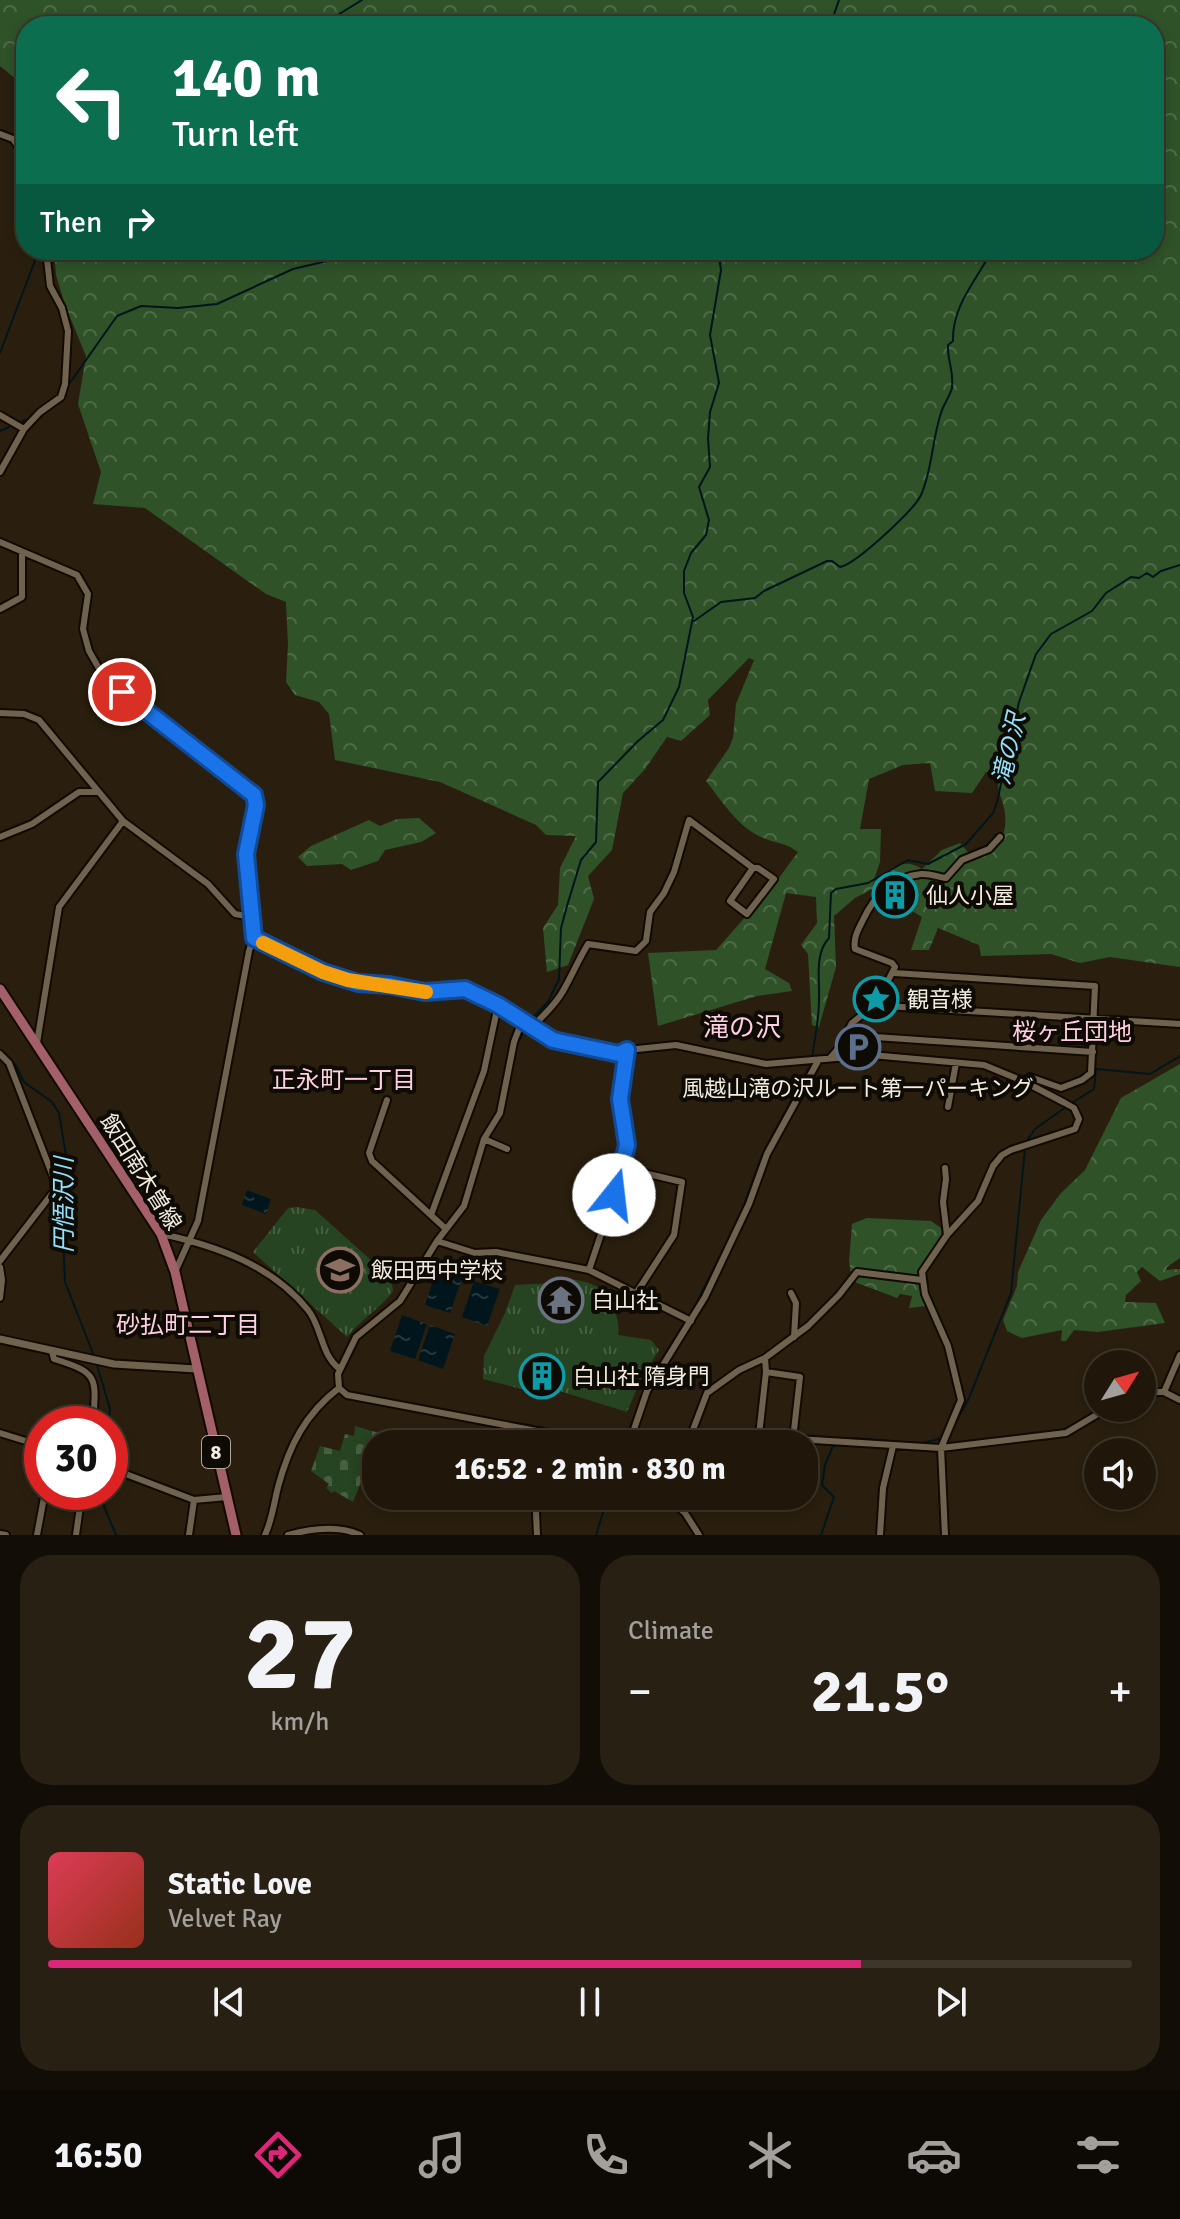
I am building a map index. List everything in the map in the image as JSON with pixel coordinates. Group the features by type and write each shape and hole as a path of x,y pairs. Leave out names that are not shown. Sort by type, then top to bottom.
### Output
{"main road":[{"name":"飯田南木曽線","path":"0,989 161,1234 175,1272 236,1535"}],"street":[{"path":"0,472 24,429 61,397 65,384 68,331 62,308 50,286 47,260"},
{"path":"0,415 24,429"},
{"path":"0,542 72,571 84,584 88,594 83,629 89,651 105,679 254,795 256,805 246,854 254,938 227,1062 198,1221 175,1272"},
{"path":"0,609 22,597 22,552"},
{"path":"0,713 24,714 39,720 123,821 208,884 235,914 252,917"},
{"path":"0,837 32,824 79,792 97,792"},
{"path":"533,1026 564,990 588,944 636,951 646,941 650,912 674,872 689,820 753,868 774,879 747,914 730,901 753,868"},
{"path":"37,1043 59,907 123,821"},
{"path":"829,1059 852,1023 876,1004 894,973 892,963 855,949 854,939 873,900 889,886 916,875 946,878 962,860 989,849 1000,837"},
{"path":"254,938 323,972 358,983 425,992 459,988 498,1005 553,1040 619,1054 627,1050 676,1045 766,1064 871,1055 984,1065 1074,1108 1079,1124 1075,1129 1002,1155 993,1166 978,1201 947,1235 922,1272 925,1294 948,1346 961,1400 941,1448 945,1535"},
{"path":"894,973 1095,986 1091,1073 1061,1088 1030,1077 1023,1081"},
{"path":"876,1004 1180,1024"},
{"path":"431,1215 484,1071 498,1005"},
{"path":"522,1021 514,1042 500,1113 484,1139 464,1206 437,1241 400,1301 356,1337 337,1381 339,1388 347,1395 531,1430"},
{"path":"846,1035 1093,1052"},
{"path":"589,1270 623,1168 627,1135 620,1099 627,1050"},
{"path":"0,1054 9,1063 57,1187 0,1261"},
{"path":"634,1430 647,1391 691,1321 749,1204 767,1154 818,1061"},
{"path":"948,1107 956,1063"},
{"path":"387,1100 369,1153 372,1161 446,1229"},
{"path":"484,1139 507,1149"},
{"path":"623,1168 682,1182 674,1235 637,1292"},
{"path":"945,1168 943,1202 947,1235"},
{"path":"161,1234 191,1241 267,1272 309,1310 332,1362 340,1369"},
{"path":"437,1241 475,1253 496,1252 589,1270 691,1321"},
{"path":"0,1267 0,1298"},
{"path":"693,1430 707,1393 794,1337 839,1295 857,1272 922,1280"},
{"path":"791,1293 796,1303 794,1337"},
{"path":"0,1339 99,1361 145,1368 196,1369"},
{"path":"52,1351 54,1359 84,1369 90,1375 94,1406"},
{"path":"1164,1392 1180,1355"},
{"path":"760,1430 765,1358"},
{"path":"766,1372 800,1377 794,1430"},
{"path":"265,1535 294,1439 315,1408 339,1388"},
{"path":"1156,1392 1164,1392 1180,1400"},
{"path":"818,1441 941,1448 1066,1433 1084,1422"},
{"path":"0,1433 24,1440"},
{"path":"880,1535 883,1488 893,1446"},
{"path":"128,1475 194,1500 227,1497"},
{"path":"189,1535 194,1500"},
{"path":"37,1535 42,1510"},
{"path":"76,1535 79,1510"},
{"path":"537,1510 537,1535"},
{"path":"682,1510 699,1535"},
{"path":"288,1535 311,1530 346,1529 360,1535"}],"green space":[{"path":"0,0 1180,0 1180,967 1110,957 1080,963 1051,954 981,956 979,945 938,928 929,950 911,950 922,917 878,890 873,882 874,888 855,898 834,916 836,967 819,1027 812,1025 808,954 801,945 817,923 816,897 786,893 765,969 789,983 792,991 757,996 658,1026 648,953 716,950 773,886 798,852 752,832 730,812 706,781 733,738 736,704 754,660 749,658 708,700 710,715 681,741 667,737 645,769 623,793 612,850 588,876 594,899 568,965 547,972 543,928 558,905 560,868 576,836 546,835 536,825 440,782 335,760 329,714 319,702 295,695 286,682 286,602 266,594 145,508 93,504 101,472 78,404 86,356 65,305 55,260 1164,260 1164,16 16,16 16,79 0,66","holes":["930,763 935,791 972,793 986,772 998,776 1005,826 1000,840 989,851 974,859 960,843 942,850 922,869 902,864 873,882 880,862 881,829 860,829 869,779 903,765"]},
{"path":"419,818 436,833 421,842 385,850 378,861 351,870 342,864 307,866 298,857 311,846 369,820 380,826 397,819"},
{"path":"1180,1064 1180,1258 1166,1270 1180,1269 1180,1274 1160,1281 1142,1267 1137,1272 1141,1281 1126,1295 1125,1302 1156,1303 1165,1323 1098,1332 1074,1330 1066,1341 1061,1341 1062,1330 1022,1338 1007,1331 1003,1320 1017,1286 1018,1272 1041,1220 1061,1193 1085,1170 1121,1098"},
{"path":"288,1208 315,1210 391,1278 393,1291 347,1337 253,1252"},
{"path":"867,1218 931,1221 941,1228 942,1235 920,1275 925,1306 909,1308 912,1296 900,1294 897,1298 852,1281 849,1261 852,1224"},
{"path":"556,1276 585,1282 600,1289 613,1307 618,1321 618,1335 651,1340 659,1350 640,1381 627,1412 550,1388 530,1391 483,1379 484,1356 515,1285 551,1283"},
{"path":"355,1426 369,1430 362,1430 362,1480 353,1502 334,1491 332,1493 326,1488 329,1484 311,1471 320,1446 340,1451 345,1434 354,1436"}],"water":[{"path":"247,1190 271,1199 266,1214 242,1205"},
{"path":"437,1269 462,1278 450,1313 425,1305"},
{"path":"474,1281 500,1289 487,1326 462,1317"},
{"path":"402,1315 427,1324 415,1359 390,1351"},
{"path":"430,1325 455,1334 443,1369 418,1360"}],"waterway":[{"path":"336,16 362,0"},
{"path":"833,16 839,0"},
{"path":"0,353 35,260"},
{"path":"67,387 117,316 141,306 178,308 217,304 293,269 331,260"},
{"path":"534,1016 548,1002 559,979 561,928 581,860 596,842 598,782 663,720 679,687 693,617 684,593 684,571 691,553 706,535 709,520 699,487 710,467 710,412 719,383 710,335 721,270 720,260"},
{"path":"694,621 721,602 755,598 827,561 840,567 848,564 884,536 908,512 925,485 939,420 952,388 948,345 953,341 961,304 986,260"},
{"path":"20,423 33,416"},
{"path":"0,431 9,427"},
{"name":"滝の沢","path":"812,1057 818,1014 820,959 829,938 831,893 836,889 868,883 908,860 928,864 966,844 993,813 1019,702 1036,654 1051,634 1092,611 1106,593 1131,577 1139,578 1147,573 1153,577 1180,565"},
{"path":"520,1039 526,1027"},
{"name":"円悟沢川","path":"0,1050 15,1064 24,1082 52,1102 59,1113 68,1167 61,1189 65,1282 94,1356"},
{"path":"1072,1103 1094,1089 1096,1069 1150,1074 1180,1056"},
{"name":"滝の沢","path":"691,1314 740,1216 763,1153 808,1069"},
{"path":"1028,1139 1035,1129 1066,1107"},
{"path":"952,1429 969,1398 1011,1293 1025,1149"},
{"path":"629,1430 646,1385 685,1322"},
{"name":"円悟沢川","path":"96,1362 109,1406"},
{"path":"854,1438 911,1443"},
{"path":"917,1444 939,1439"},
{"path":"821,1535 834,1497 822,1485 825,1465 833,1446 845,1445"},
{"name":"円悟沢川","path":"106,1510 116,1535"},
{"path":"596,1535 604,1510"}],"slow traffic":[{"path":"263,943 323,972 348,980 426,992"}],"place":[{"name":"仙人小屋","path":"895,895"},
{"name":"観音様","path":"876,999"},
{"name":"風越山滝の沢ルート第一パーキング","path":"858,1047"},
{"name":"飯田西中学校","path":"340,1270"},
{"name":"白山社","path":"561,1300"},
{"name":"白山社 隋身門","path":"542,1376"}],"district":[{"name":"滝の沢","path":"742,1028"},
{"name":"桜ヶ丘団地","path":"1072,1032"},
{"name":"正永町一丁目","path":"344,1080"},
{"name":"砂払町二丁目","path":"188,1325"}],"route":[{"path":"122,692 254,795 256,805 246,854 254,938 323,972 348,980 425,992 465,989 498,1005 553,1040 619,1054 627,1050 620,1099 627,1145 614,1195"}]}
